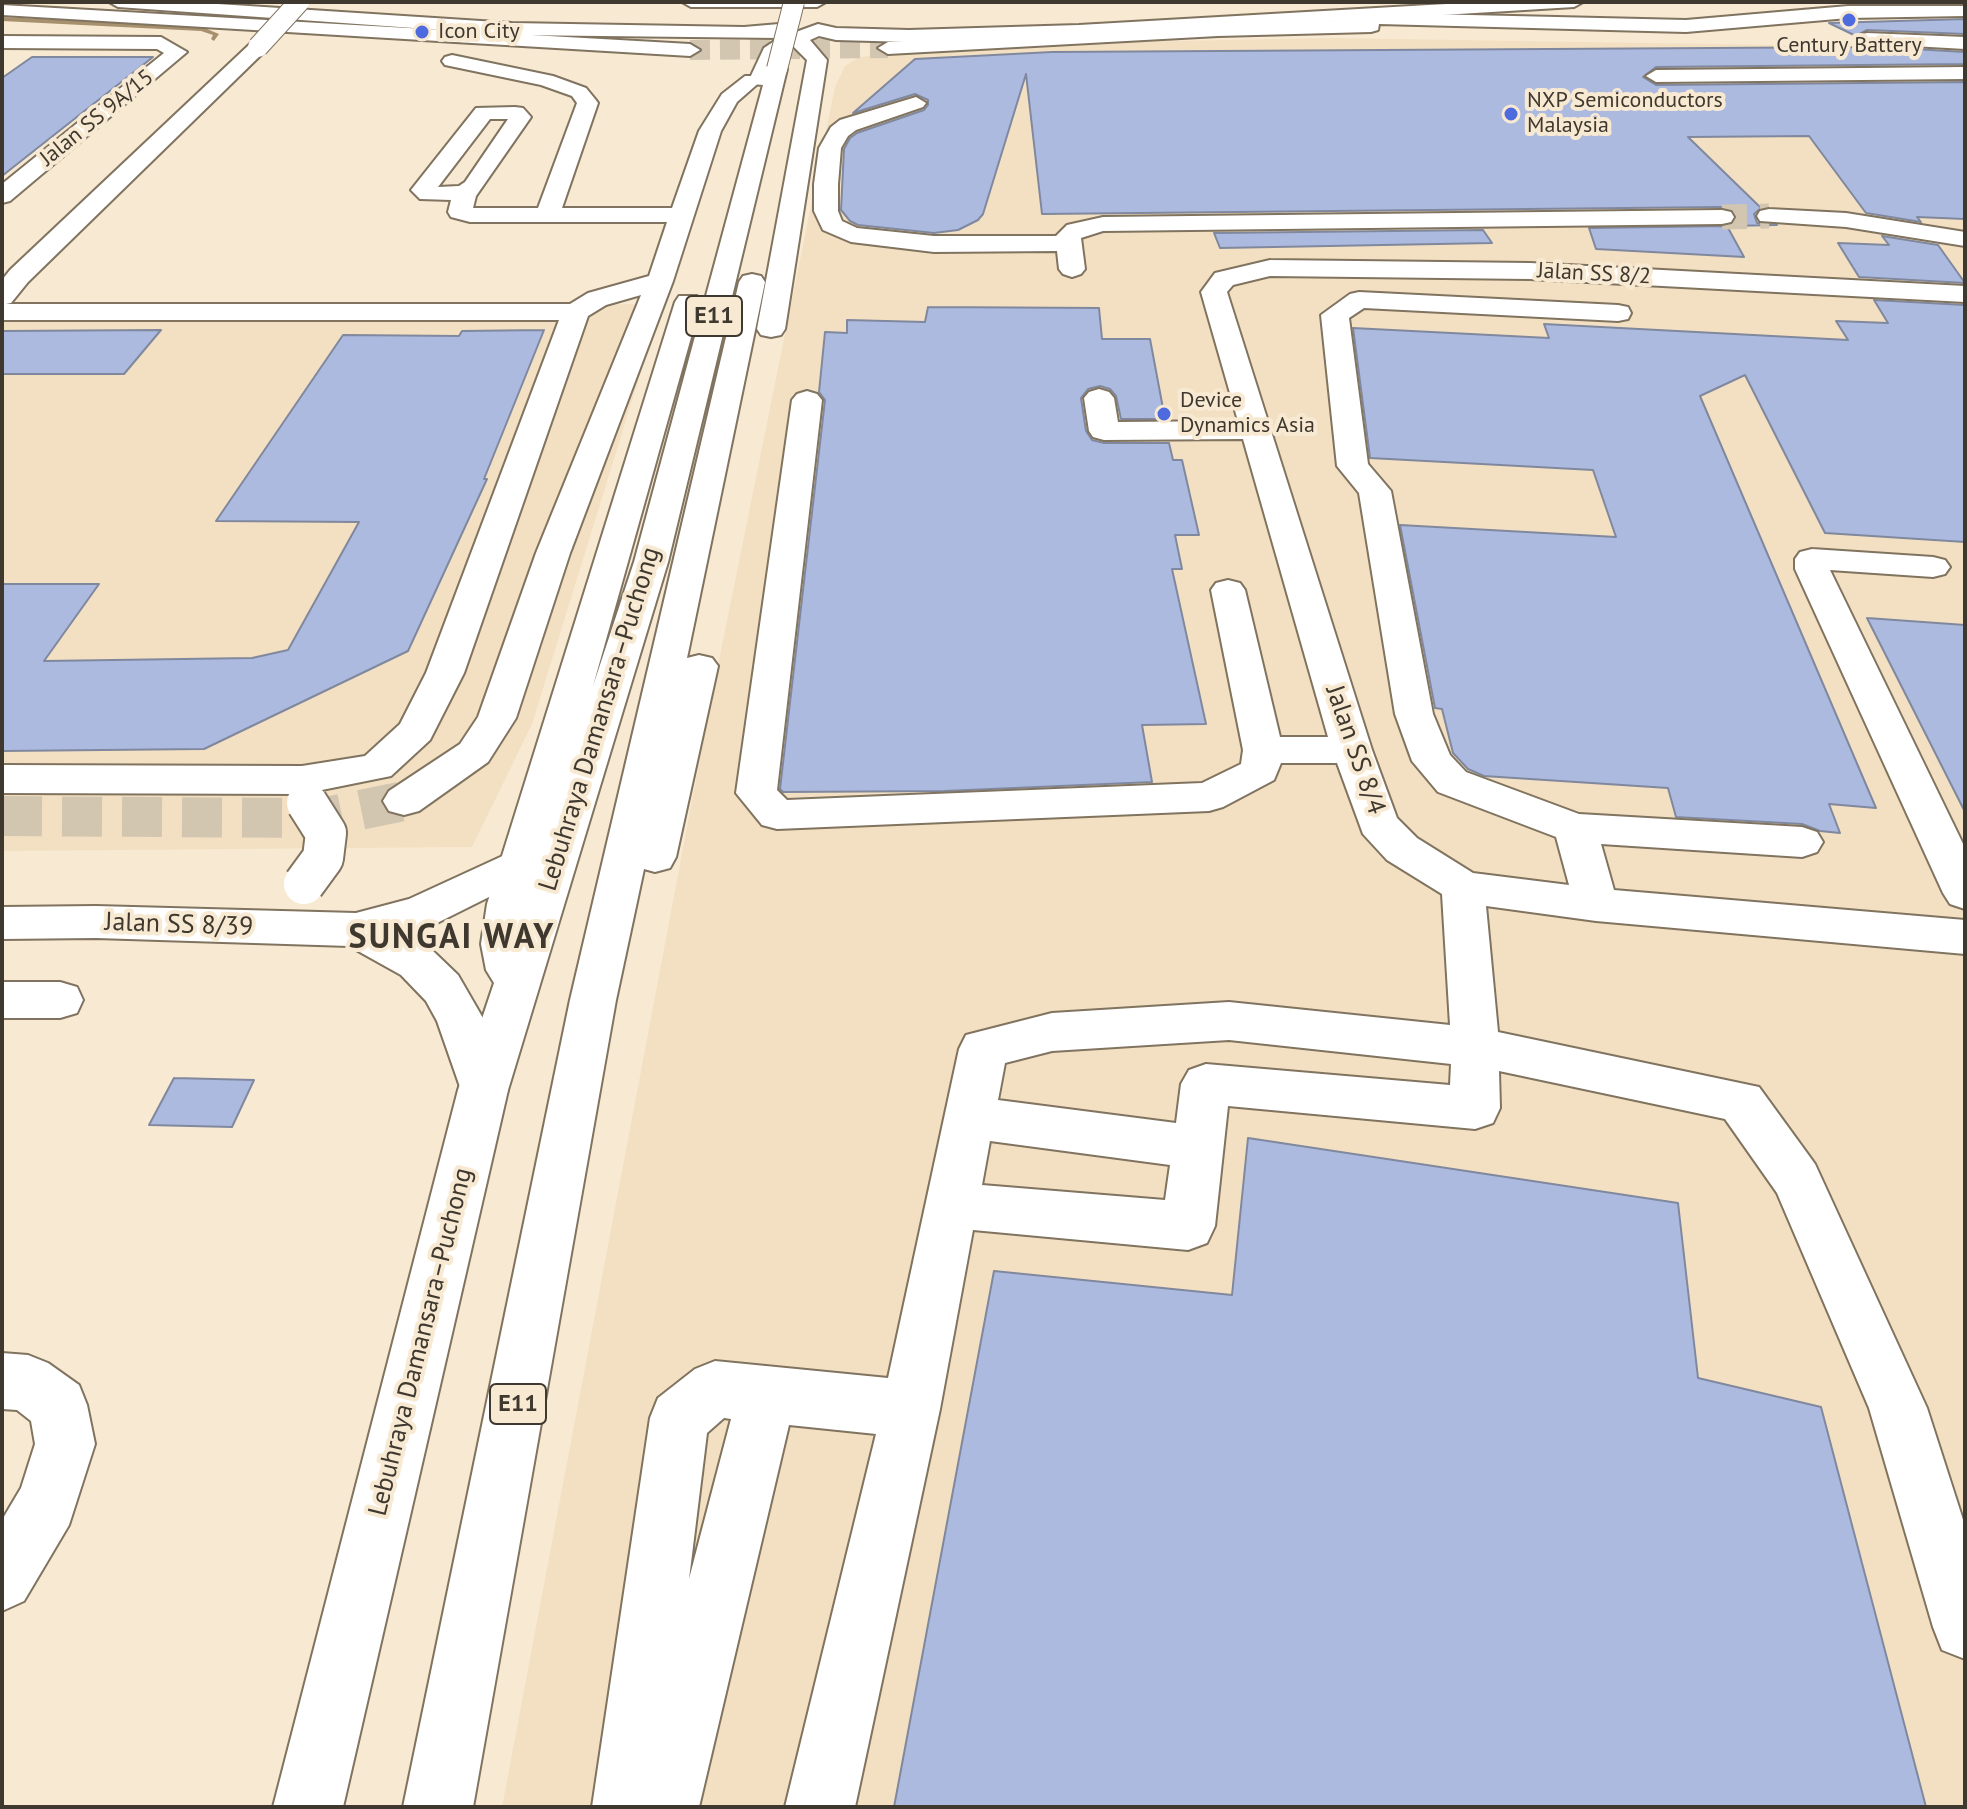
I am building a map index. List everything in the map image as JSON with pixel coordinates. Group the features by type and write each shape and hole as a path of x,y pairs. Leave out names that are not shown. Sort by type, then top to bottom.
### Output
{"main road":[{"path":"118,2 346,20"},
{"path":"2,297 53,243 258,47 299,2"},
{"path":"691,2 816,2"},
{"path":"514,994 504,944 509,904 677,281 682,215 710,131 721,108 747,73 786,35 787,2"},
{"name":"Lebuhraya Damansara–Puchong","path":"308,1807 483,1090 651,562 794,2"},
{"name":"Lebuhraya Damansara–Puchong","path":"438,1807 593,1000 816,2"},
{"path":"1189,5 1312,2"},
{"path":"888,48 1574,2"},
{"path":"1614,21 1766,8 1872,5 1965,9"},
{"path":"1808,36 1795,34 1788,25 1793,21 1846,13 1872,5"},
{"path":"2,10 548,12 829,7 829,51 767,354"},
{"path":"1259,24 1347,17 1686,26 1846,13 1965,9"},
{"path":"217,12 665,33 786,35 829,51"},
{"path":"217,12 436,37 690,50"},
{"path":"1324,27 1347,17"},
{"path":"786,35 814,52 909,36 1203,23 1477,30 1561,27"},
{"path":"665,33 706,41 747,73"},
{"path":"1849,39 1964,59"},
{"path":"2,42 28,42"},
{"path":"2,60 28,42"},
{"name":"Jalan SS 9A/15","path":"2,196 177,52 161,43 28,42"},
{"path":"1656,76 1964,59"},
{"path":"452,61 546,80 579,92 588,103 547,215"},
{"path":"720,193 747,73"},
{"path":"916,103 848,125 839,132 830,148 826,184 826,211 832,225 851,235 934,244 1068,243"},
{"path":"465,193 460,212 470,215 682,215"},
{"path":"1769,216 1846,220 1965,239"},
{"path":"1072,269 1068,236 1076,230 1103,224 1722,217"},
{"name":"Jalan SS 8/2","path":"1224,279 1270,268 1530,271 1965,294"},
{"path":"1530,271 1541,309"},
{"name":"Jalan SS 8/4","path":"1224,279 1214,292 1352,750 1378,824 1402,849 1463,887 1596,905 1965,937"},
{"path":"2,312 576,312 597,299 677,281"},
{"path":"404,801 474,753 497,718 553,553 677,281"},
{"path":"1618,313 1359,300 1335,315 1353,466 1375,491 1414,714 1432,761 1452,782 1575,828 1802,842"},
{"path":"2,779 304,791 377,767 416,731 445,673 576,312"},
{"path":"1099,398 1104,431 1255,430"},
{"path":"807,400 756,793 777,815 1209,797 1260,771 1263,750 1228,590"},
{"path":"1933,567 1812,559 1812,569 1959,870"},
{"path":"593,1000 629,935 650,877 706,633"},
{"path":"1263,750 1352,750"},
{"path":"281,928 288,910 323,858 326,833 304,791"},
{"path":"1575,828 1596,905"},
{"name":"Jalan SS 8/39","path":"2,923 356,930 423,911 520,863"},
{"path":"952,1205 1188,1226 1206,1084 1475,1108 1475,1047 1463,887"},
{"name":"Jalan SS 8/39","path":"356,930 417,963 442,988 460,1020 483,1090"},
{"path":"2,1000 60,1000"},
{"path":"820,1807 911,1409 983,1049 1052,1032 1229,1021 1475,1047 1741,1102 1797,1180 1898,1408 1965,1627"},
{"path":"969,1117 1198,1147"},
{"path":"2,1381 28,1383 58,1405 65,1444 47,1503 2,1579"},
{"path":"627,1807 679,1418 715,1389 911,1409"},
{"path":"664,1807 767,1394"}],"shaded area":[{"path":"1332,38 1965,48 1965,1807 502,1807 711,700 835,87 845,66 858,58 915,46"},
{"path":"662,304 532,724 472,847 2,851 2,307"}],"building":[{"path":"1965,19 1965,34 1867,30 1856,36 1829,23"},
{"name":"NXP Semiconductors Malaysia","path":"1878,47 1965,52 1965,64 1656,67 1643,77 1656,85 1965,82 1965,219 1917,217 1921,222 1866,213 1809,136 1688,137 1761,208 1754,214 1757,223 1777,225 1728,226 1734,224 1737,215 1732,209 1722,207 1042,214 1026,74 983,214 978,220 958,230 934,233 858,225 841,210 844,149 850,138 924,110 928,105 928,100 915,94 853,113 915,59 1052,52"},
{"path":"32,57 153,57 2,176 2,78"},
{"path":"1727,226 1744,257 1596,249 1589,228"},
{"path":"1483,230 1492,243 1220,248 1214,233"},
{"path":"1882,236 1938,245 1965,283 1859,277 1838,243 1889,245"},
{"path":"1874,300 1965,305 1965,542 1825,533 1745,375 1700,396 1876,808 1829,804 1840,833 1820,831 1802,824 1676,817 1668,788 1484,776 1468,769 1453,753 1442,709 1435,708 1400,525 1616,537 1593,470 1370,458 1353,328 1549,338 1544,324 1848,340 1836,321 1888,323"},
{"path":"928,307 1099,308 1102,339 1150,339 1165,419 1121,419 1116,396 1110,389 1100,386 1088,389 1081,398 1086,431 1092,440 1104,443 1169,443 1173,460 1182,460 1199,535 1175,535 1182,569 1172,569 1206,724 1142,725 1152,782 945,791 783,792 780,789 825,400 819,392 825,332 847,333 847,320 925,322"},
{"path":"161,330 124,374 2,374 2,331"},
{"path":"544,330 484,479 487,479 408,651 204,749 2,751 2,584 99,584 44,661 252,658 288,650 359,522 216,521 343,335 459,336 462,331"},
{"path":"1867,618 1965,625 1965,812"},
{"path":"174,1078 254,1080 232,1127 149,1125"},
{"path":"1248,1138 1678,1203 1698,1378 1821,1407 1926,1807 894,1807 994,1271 1232,1295"}],"waterway":[{"name":"SUNGAI WAY","path":"2,19 202,29 216,34 214,39"}],"tunnel":[{"path":"690,50 888,48"},
{"path":"1722,217 1769,216"},
{"path":"2,816 321,818 404,801"}],"place":[{"name":"Century Battery","path":"1849,20"},
{"name":"Icon City","path":"422,32"},
{"name":"NXP Semiconductors Malaysia","path":"1511,114"},
{"name":"Device Dynamics Asia","path":"1164,414"}],"district":[{"name":"SUNGAI WAY","path":"452,938"}]}
